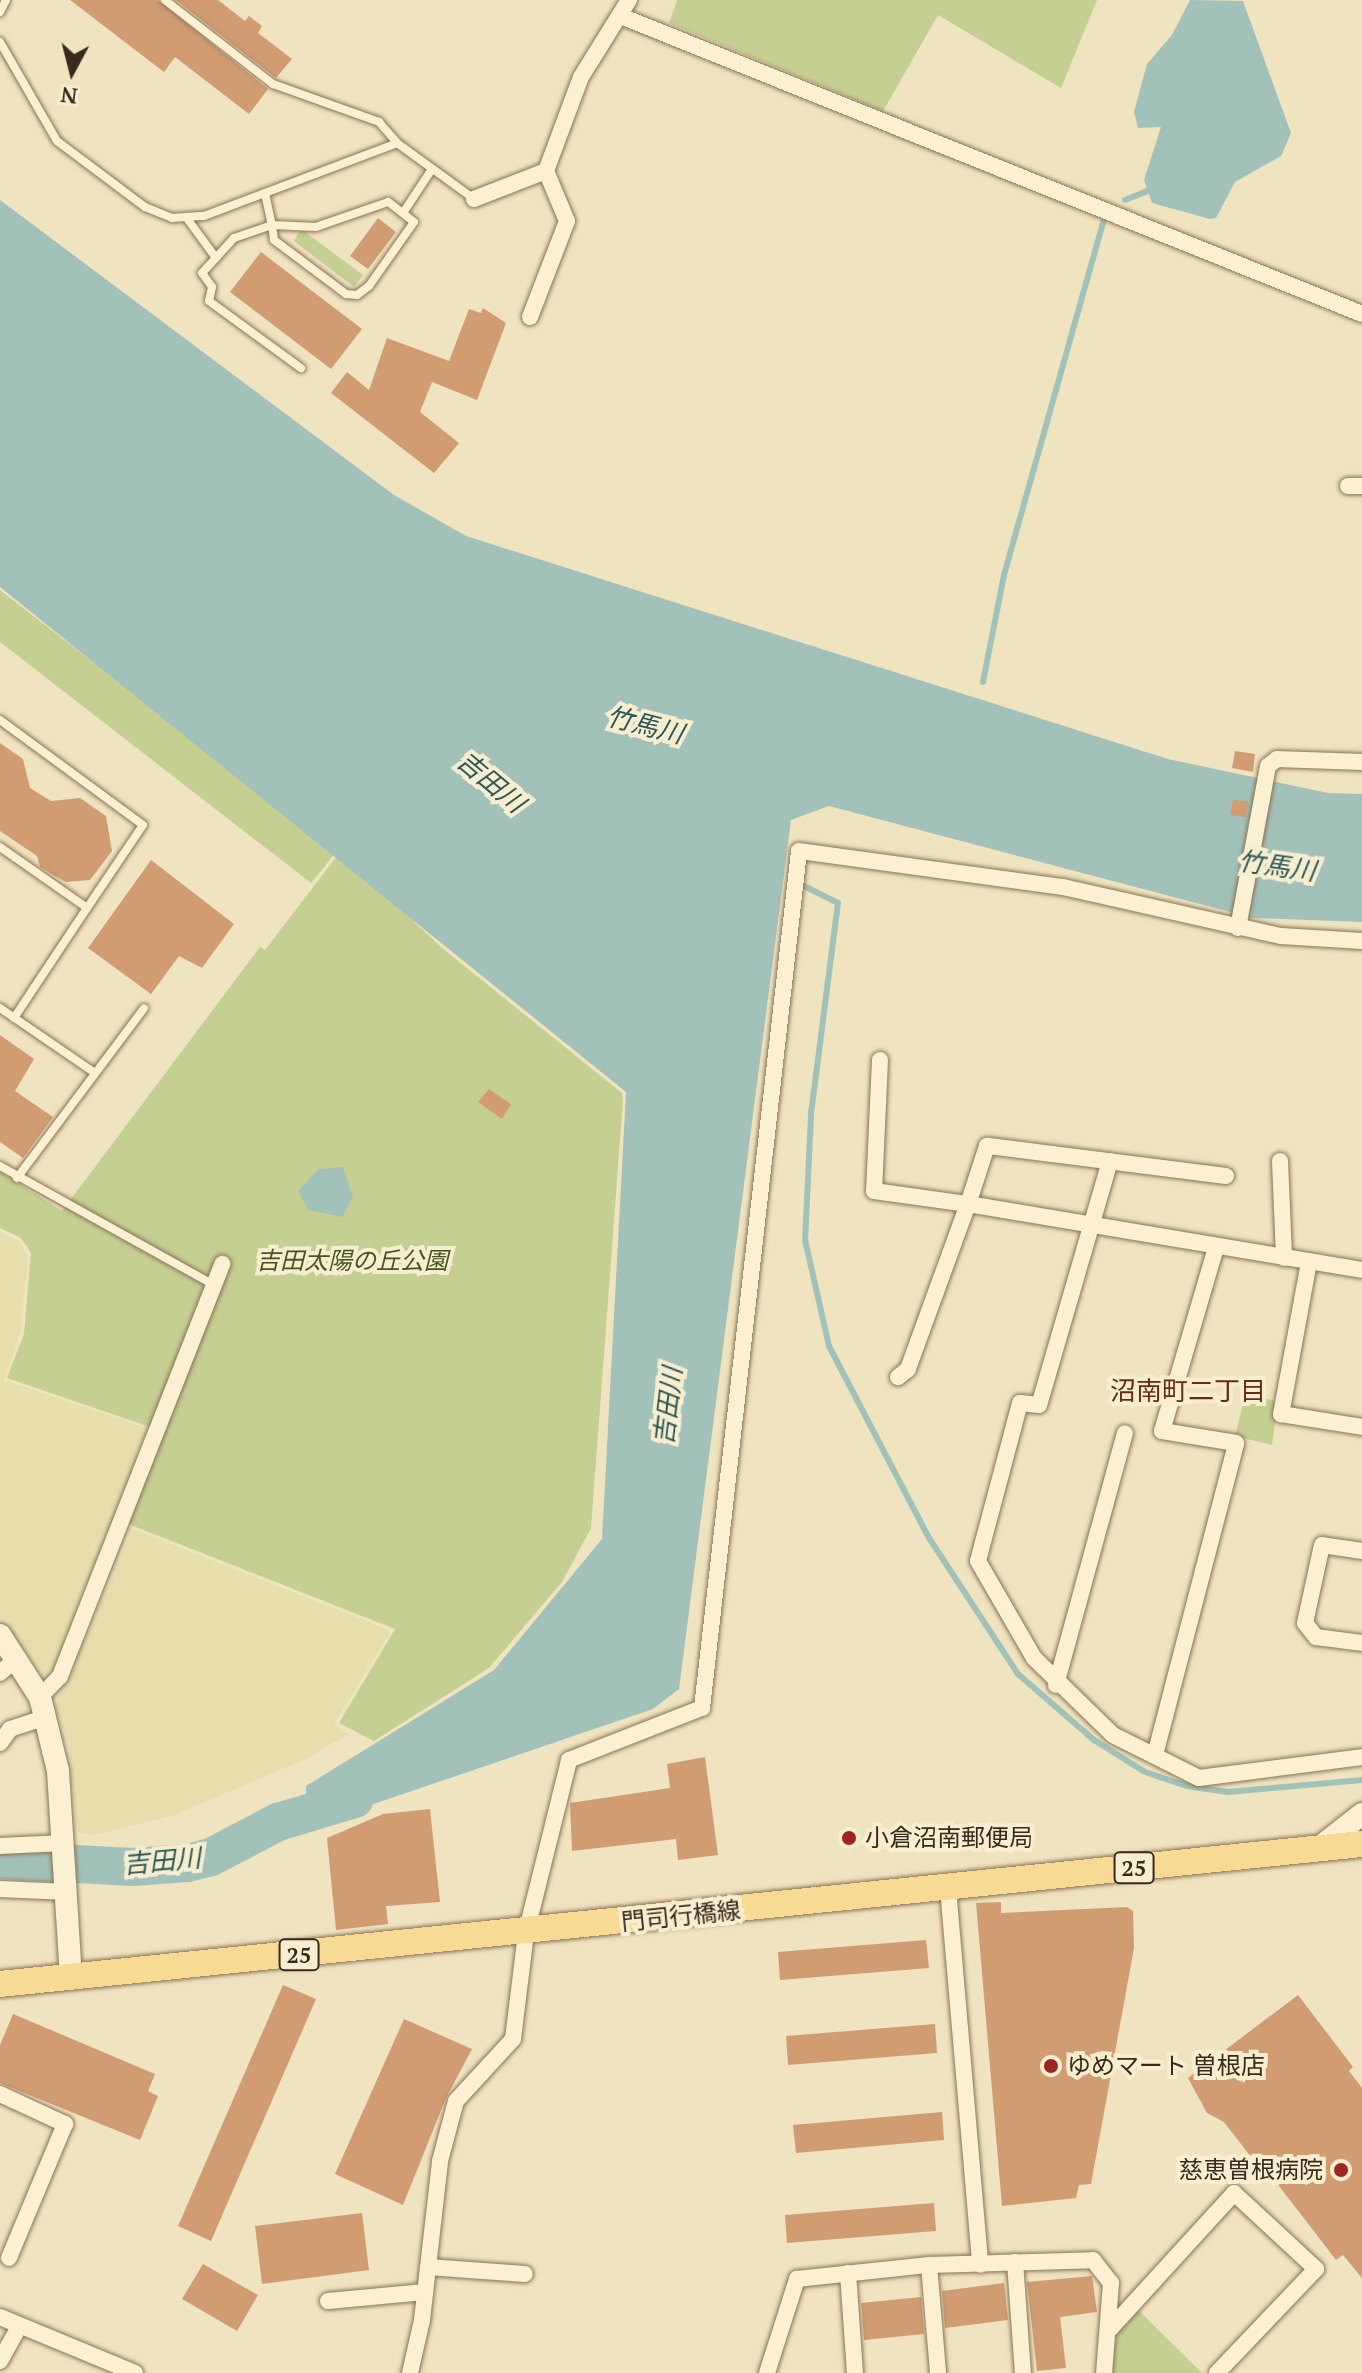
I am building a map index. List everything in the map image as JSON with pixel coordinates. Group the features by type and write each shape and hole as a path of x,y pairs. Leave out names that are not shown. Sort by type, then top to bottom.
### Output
{"main road":[{"name":"門司行橋線","path":"2,1989 71,1978 1362,1844"}],"street":[{"path":"530,317 567,221 546,171 581,77 623,17 629,0"},
{"path":"623,17 1362,314"},
{"path":"474,199 546,171"},
{"path":"1239,923 1268,766 1277,759 1362,762"},
{"path":"410,2373 425,2292 440,2161 456,2101 513,2039 526,1933 569,1760 702,1708 799,851 1063,887 1239,923 1362,941"},
{"path":"880,1060 874,1191 1362,1270"},
{"path":"898,1377 908,1369 987,1146 1226,1176"},
{"path":"1110,1161 1088,1226 1039,1405 1020,1403 978,1561 1034,1658 1056,1685 1113,1735 1199,1778 1362,1757"},
{"path":"1280,1161 1284,1258"},
{"path":"1155,1755 1236,1443 1162,1431 1216,1248"},
{"path":"1309,1262 1281,1414 1362,1427"},
{"path":"0,1743 10,1729 43,1707 60,1676 222,1264"},
{"path":"1056,1685 1125,1433"},
{"path":"1362,1551 1322,1545 1305,1623 1316,1637 1362,1643"},
{"path":"0,1635 8,1665 43,1707 65,1850 71,1978"},
{"path":"1319,1848 1362,1814"},
{"path":"0,1846 65,1850"},
{"path":"0,1889 67,1888"},
{"path":"948,1888 980,2265"},
{"path":"0,2094 65,2124 9,2258"},
{"path":"1110,2329 1234,2193 1316,2269 1217,2373"},
{"path":"767,2373 797,2279 929,2265 1093,2260 1111,2283 1110,2329 1104,2373"},
{"path":"1015,2262 1023,2373"},
{"path":"929,2265 938,2373"},
{"path":"428,2267 525,2274"},
{"path":"848,2273 855,2373"},
{"path":"328,2301 425,2292"},
{"path":"0,2317 135,2373"},
{"path":"0,2361 19,2327"}],"lane":[{"path":"0,12 6,0"},
{"path":"165,0 273,84 379,122 397,143 474,199"},
{"path":"0,42 57,141 145,207 172,218 204,216 397,143"},
{"path":"403,213 432,169"},
{"path":"265,193 272,225 274,240 346,294 357,295 369,286 414,222 388,202 316,227 272,225 234,238 202,273 212,287 209,301 301,368"},
{"path":"186,217 216,258"},
{"path":"0,720 143,825 14,1018"},
{"path":"0,847 87,908"},
{"path":"0,1008 92,1071"},
{"path":"17,1178 92,1071 144,1008"},
{"path":"0,1166 215,1285"}],"shaded area":[{"path":"0,1232 19,1241 28,1258 20,1333 4,1380 150,1429 55,1669 42,1673 0,1618"},
{"path":"133,1529 391,1631 334,1724 348,1734 306,1759 172,1816 93,1835 77,1832 69,1744 55,1707"}],"green space":[{"path":"677,0 1097,0 1061,88 938,15 883,111 669,23"},
{"path":"301,229 363,275 354,287 294,241"},
{"path":"0,590 337,851 311,883 0,642"},
{"name":"吉田太陽の丘公園","path":"340,852 442,948 622,1093 623,1101 591,1528 562,1582 489,1668 374,1741 339,1723 395,1629 118,1520 153,1428 7,1378 24,1334 31,1253 21,1238 0,1228 0,1172 62,1211 260,947 265,950"},
{"path":"1245,1396 1278,1401 1272,1445 1235,1436"},
{"path":"1137,2309 1202,2373 1111,2373 1116,2335"}],"water":[{"path":"1190,0 1243,1 1291,133 1281,156 1235,182 1216,218 1210,219 1152,203 1144,180 1161,127 1138,128 1134,112 1147,64 1172,35"},
{"name":"竹馬川","path":"0,200 394,495 466,536 1168,759 1328,793 1362,794 1362,922 1253,918 829,806 791,820 679,1689 653,1709 306,1827 306,1786 494,1670 602,1539 626,1092 0,587"},
{"path":"343,1167 353,1198 342,1217 308,1210 298,1191 319,1169"}],"building":[{"path":"70,0 158,0 268,89 249,114 175,57 164,72"},
{"path":"176,0 218,0 245,21 249,16 262,26 258,33 292,59 276,78"},
{"path":"378,218 396,232 368,269 350,256"},
{"path":"261,252 362,329 331,369 230,292"},
{"path":"483,308 506,323 477,400 432,382 420,412 459,443 434,473 331,393 347,372 369,390 387,338 449,361 469,309 481,313"},
{"path":"0,743 23,759 30,788 51,801 80,798 106,816 112,851 90,880 66,882 53,875 40,867 37,856 0,831"},
{"path":"1235,751 1255,754 1253,772 1232,768"},
{"path":"1233,800 1248,801 1246,817 1230,815"},
{"path":"151,860 234,924 202,968 179,956 151,994 88,948"},
{"path":"0,1035 34,1059 15,1091 53,1117 23,1158 0,1142"},
{"path":"489,1089 511,1104 502,1119 478,1102"},
{"path":"705,1757 718,1855 678,1860 676,1839 572,1851 570,1803 670,1788 667,1764"},
{"path":"430,1809 440,1902 386,1906 388,1924 336,1930 327,1838 383,1814"},
{"name":"ゆめマート 曽根店","path":"1001,1902 1001,1913 1127,1907 1133,1911 1134,1948 1091,2184 1079,2185 1076,2198 1002,2206 976,1903"},
{"path":"926,1940 929,1968 780,1980 778,1952"},
{"path":"283,1985 316,1999 211,2241 178,2226"},
{"path":"1298,1995 1353,2067 1349,2071 1362,2088 1362,2278 1343,2255 1336,2260 1266,2169 1262,2171 1224,2122 1207,2113 1188,2078"},
{"path":"13,2014 155,2074 148,2091 158,2096 140,2140 0,2083 0,2045"},
{"path":"404,2019 472,2049 446,2098 403,2205 335,2174"},
{"path":"935,2024 937,2053 788,2065 786,2036"},
{"path":"942,2112 944,2140 796,2153 793,2125"},
{"path":"934,2203 936,2231 787,2243 785,2215"},
{"path":"362,2213 369,2270 262,2284 255,2226"},
{"path":"203,2264 258,2295 237,2331 182,2299"},
{"path":"1092,2276 1097,2312 1060,2317 1066,2368 1037,2371 1027,2282"},
{"path":"1004,2283 1008,2320 945,2328 942,2291"},
{"path":"921,2297 924,2334 864,2340 861,2303"}],"waterway":[{"path":"1125,200 1150,190"},
{"path":"983,682 1004,575 1103,222"},
{"path":"802,885 838,903 811,1115 805,1240 829,1346 929,1538 1018,1674 1094,1740 1145,1772 1187,1786 1228,1792 1362,1780"},
{"name":"吉田川","path":"0,1860 133,1867 187,1863 211,1857 278,1822 355,1799"}],"place":[{"name":"小倉沼南郵便局","path":"849,1838"},
{"name":"ゆめマート 曽根店","path":"1051,2066"},
{"name":"慈恵曽根病院","path":"1341,2170"}],"district":[{"name":"沼南町二丁目","path":"1188,1391"}]}
